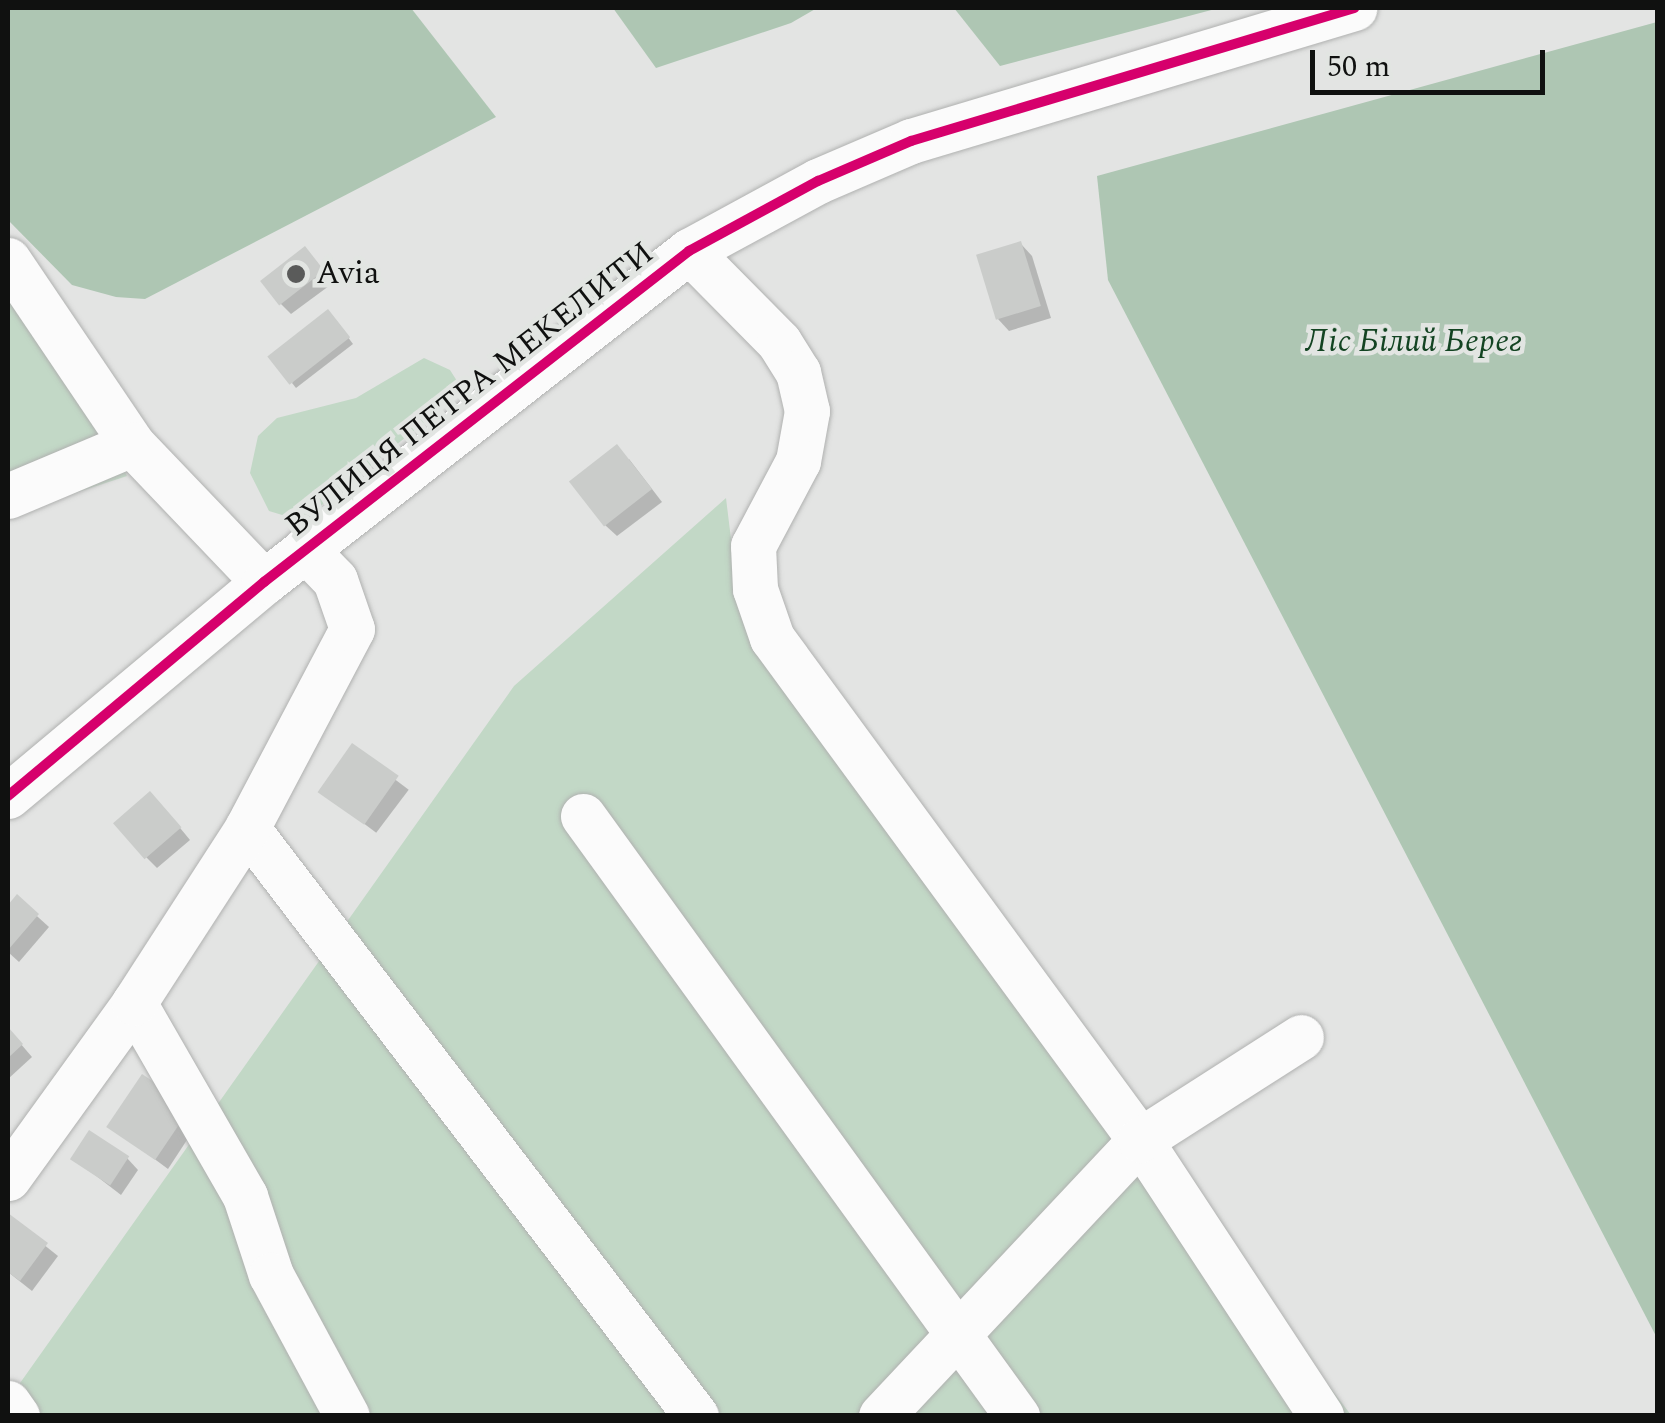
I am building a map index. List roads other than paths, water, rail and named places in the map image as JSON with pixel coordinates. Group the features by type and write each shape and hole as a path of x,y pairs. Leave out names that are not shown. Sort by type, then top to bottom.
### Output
{"street":[{"name":"ВУЛИЦЯ ПЕТРА МЕКЕЛИТИ","path":"8,796 264,582 689,251 818,181 911,141 1355,8"},
{"path":"689,251 780,342 798,372 807,411 798,462 753,546 755,589 772,638 1140,1140 1320,1416"},
{"path":"8,260 132,444 264,582"},
{"path":"8,496 132,444"},
{"path":"8,1178 134,1003 247,828 352,629 336,580 305,550"},
{"path":"584,816 956,1339 1017,1416"},
{"path":"247,828 696,1416"},
{"path":"134,1003 245,1196 271,1275 347,1416"},
{"path":"881,1416 1140,1140 1301,1037"},
{"path":"8,1403 17,1416"}],"place":[{"name":"Avia","path":"296,274"}],"park label":[{"name":"Ліс Білий Берег","path":"1414,342"}]}
